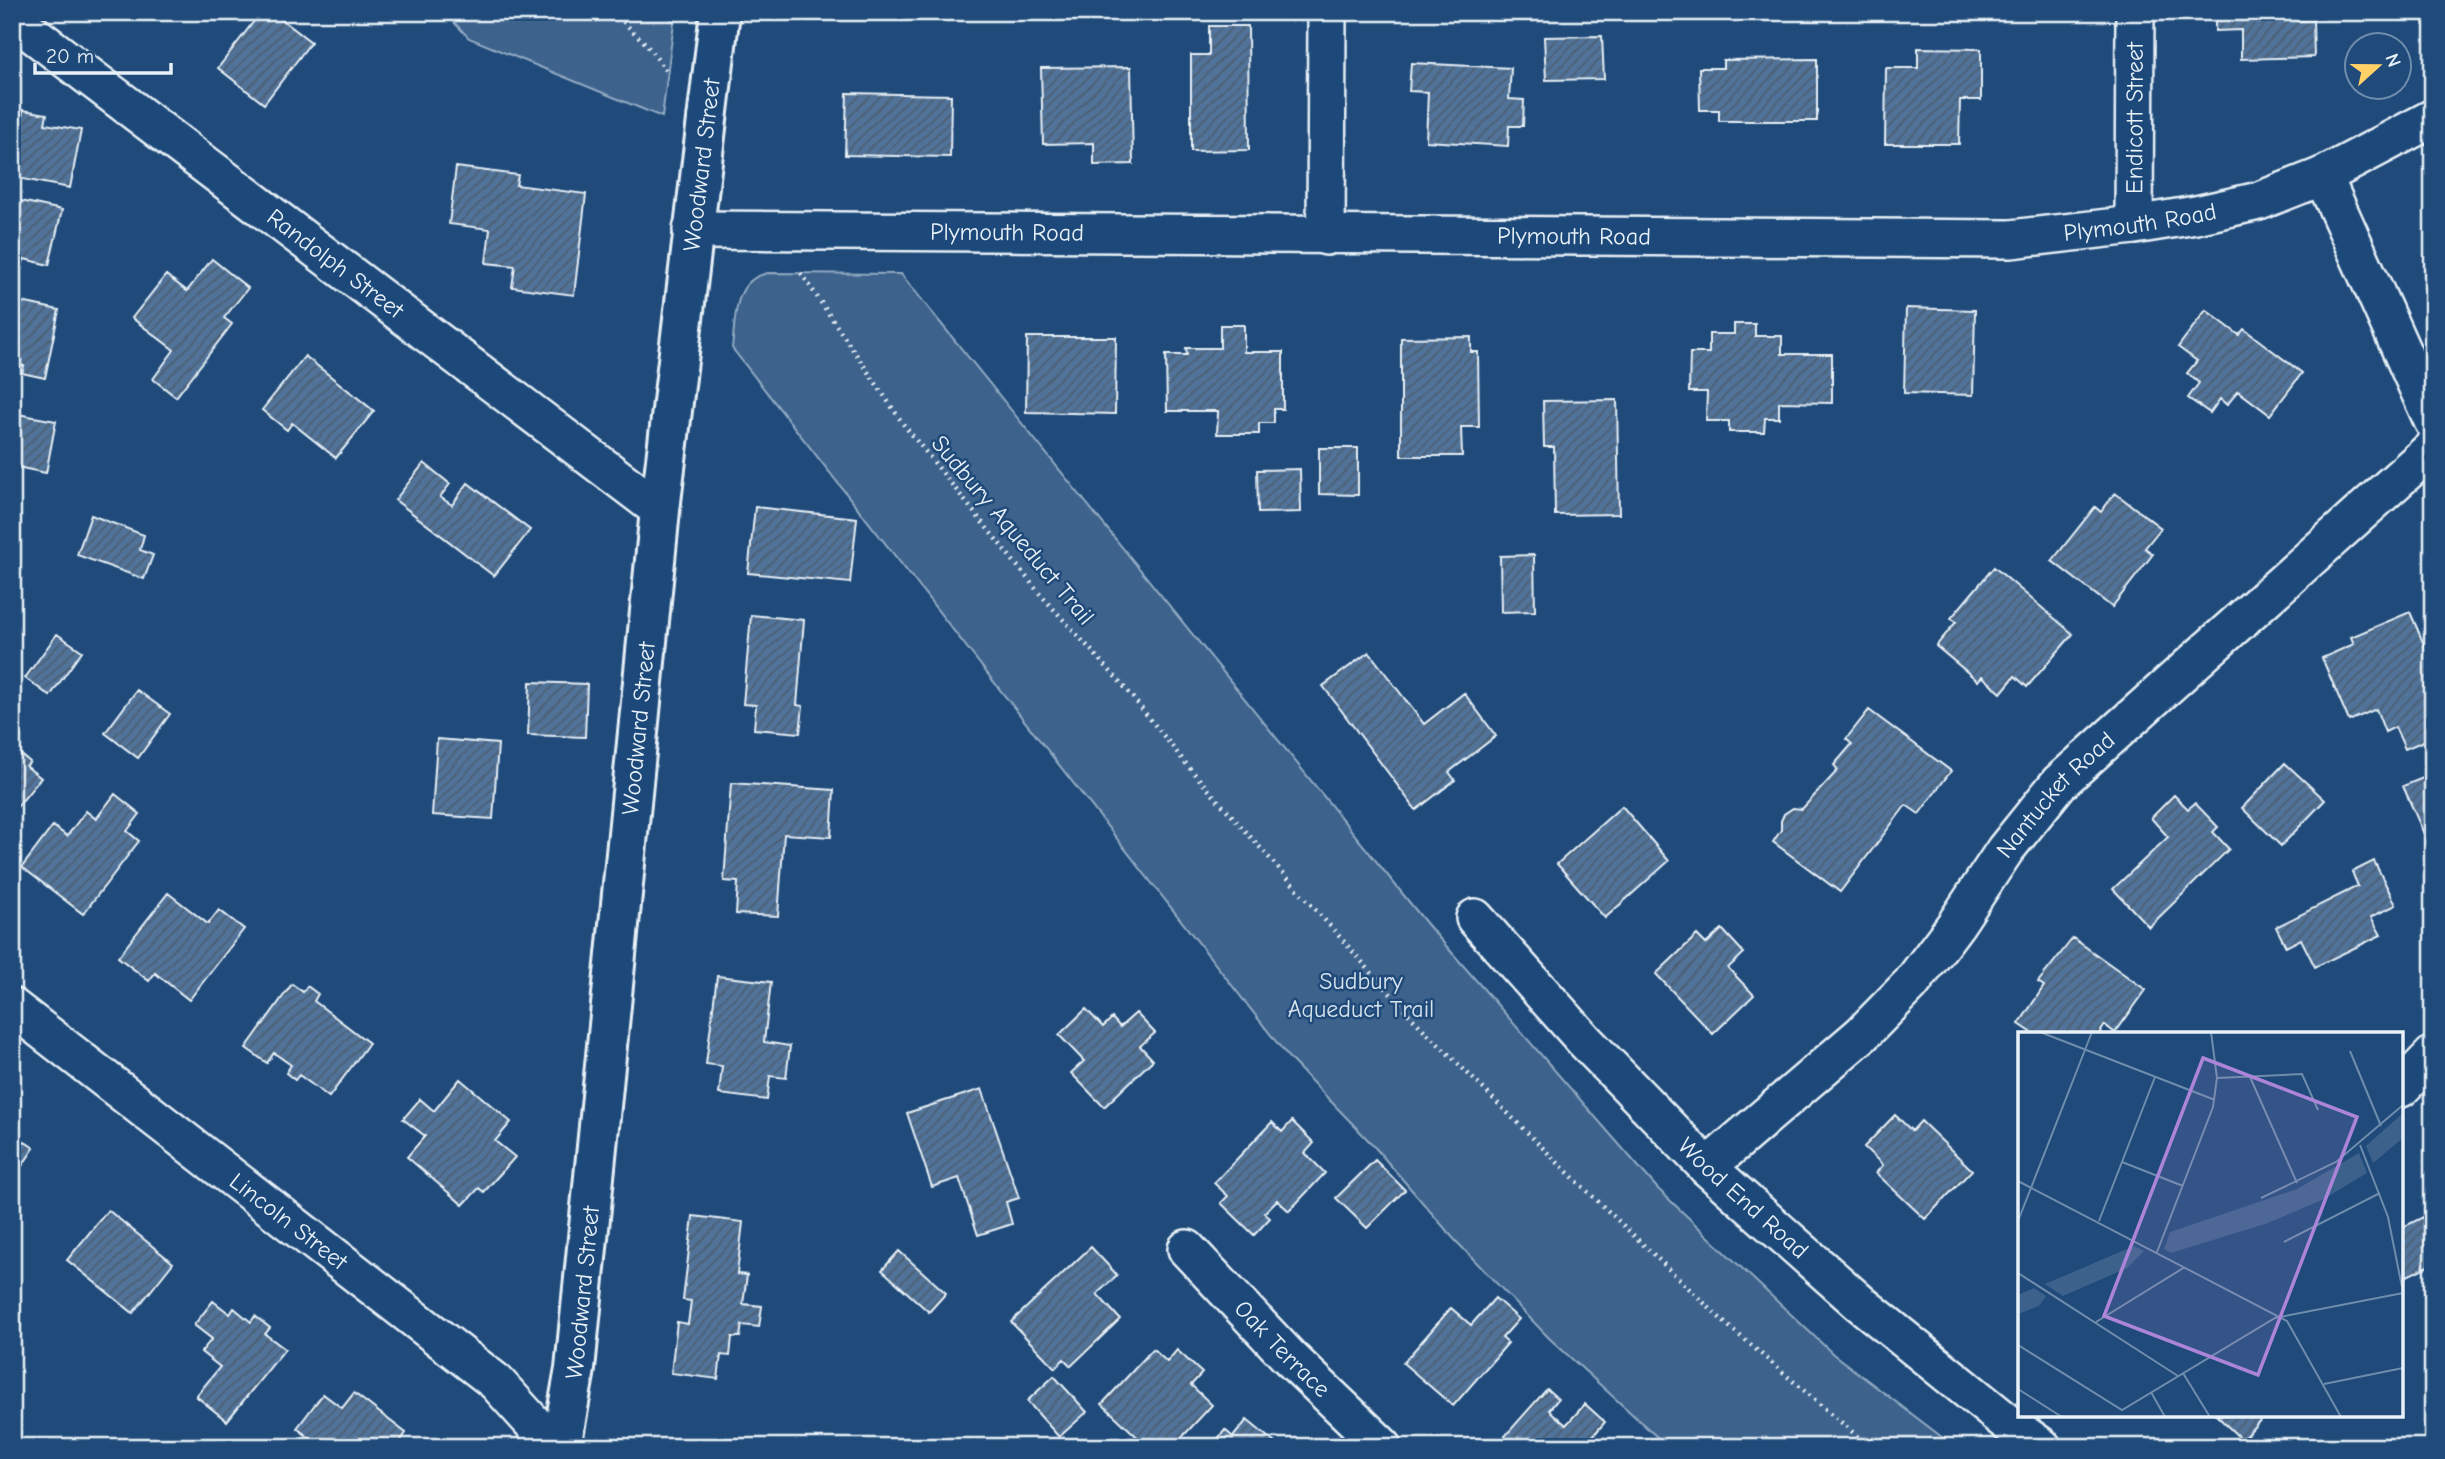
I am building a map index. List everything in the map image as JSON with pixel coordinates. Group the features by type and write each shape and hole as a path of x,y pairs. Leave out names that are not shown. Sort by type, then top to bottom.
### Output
{"street":[{"name":"Woodward Street","path":"561,1447 575,1369 660,510 720,12"},
{"path":"1326,236 1327,12"},
{"name":"Endicott Street","path":"2134,225 2135,12"},
{"name":"Randolph Street","path":"12,18 660,510"},
{"name":"Plymouth Road","path":"692,230 2011,239 2134,225 2259,201 2323,176 2433,118"},
{"path":"2323,176 2433,421"},
{"name":"Nantucket Road","path":"1707,1167 1862,1034 1910,984 1956,924 2005,850 2059,783 2433,448"},
{"name":"Wood End Road","path":"1475,918 1584,1040 1707,1167 1860,1303 2008,1423 2042,1447"},
{"name":"Lincoln Street","path":"12,1007 496,1382 555,1447"},
{"path":"2403,1086 2433,1055"},
{"name":"Oak Terrace","path":"1187,1249 1288,1356 1383,1447"}],"path":[{"path":"613,12 645,43 671,76"},
{"name":"Sudbury Aqueduct Trail","path":"800,272 904,425 1040,594 1121,683 1192,771 1412,1018 1725,1323 1870,1447"}],"green space":[{"path":"444,12 665,12 674,22 662,117 469,38"},
{"name":"Sudbury Aqueduct Trail","path":"768,273 901,274 1427,924 1658,1189 1833,1354 1955,1447 1668,1447 1549,1338 1454,1239 1372,1144 1289,1058 732,348 736,313 742,292 756,277"}],"building":[{"path":"261,12 272,12 311,42 264,104 218,68"},
{"path":"1963,12 2040,12 2040,15 1963,15"},
{"path":"2215,12 2297,12 2297,21 2313,20 2314,57 2241,59 2241,30 2215,31"},
{"path":"1209,26 1248,26 1249,150 1191,151 1191,55 1209,55"},
{"path":"1602,36 1604,79 1546,80 1544,37"},
{"path":"1918,48 1981,49 1981,100 1960,100 1959,144 1885,144 1886,68 1918,68"},
{"path":"1817,59 1817,121 1719,121 1719,110 1700,110 1699,68 1723,68 1723,60"},
{"path":"1411,63 1511,68 1509,99 1524,100 1523,126 1509,126 1508,146 1426,141 1428,92 1409,91"},
{"path":"1131,67 1133,164 1094,165 1094,143 1043,144 1041,68"},
{"path":"847,93 951,95 950,157 845,155"},
{"path":"23,110 47,114 45,124 81,130 70,188 12,177 12,116 22,118"},
{"path":"456,167 518,175 516,185 586,194 574,295 512,287 515,266 486,263 490,229 449,224"},
{"path":"12,199 62,210 49,265 24,259 21,271 12,269"},
{"path":"212,259 248,288 224,318 232,324 176,397 153,379 174,350 132,318 166,275 187,291"},
{"path":"12,300 59,310 45,378 22,373 24,366 12,363"},
{"path":"1906,308 1975,310 1973,395 1904,393"},
{"path":"2206,310 2239,335 2244,329 2302,373 2270,415 2238,391 2227,405 2220,399 2210,413 2188,398 2199,383 2187,373 2197,361 2178,347"},
{"path":"1734,324 1755,324 1755,336 1782,336 1782,354 1832,354 1832,403 1779,402 1779,418 1765,418 1764,432 1729,432 1729,421 1706,421 1707,392 1689,392 1690,353 1709,353 1709,334 1734,334"},
{"path":"1220,325 1244,325 1244,352 1283,352 1283,409 1274,409 1274,423 1259,423 1259,434 1217,434 1218,411 1167,411 1166,355 1187,355 1186,348 1220,348"},
{"path":"1027,337 1116,337 1115,414 1026,412"},
{"path":"1471,337 1471,352 1478,352 1479,427 1461,427 1462,456 1401,456 1401,338"},
{"path":"305,356 374,411 336,458 292,423 287,430 262,410"},
{"path":"1617,400 1619,514 1555,515 1554,447 1544,447 1543,401"},
{"path":"12,413 56,421 46,473 12,466"},
{"path":"1319,448 1358,448 1358,495 1319,494"},
{"path":"424,463 450,484 440,497 452,505 468,483 530,530 494,576 395,500"},
{"path":"1300,469 1301,512 1258,513 1257,470"},
{"path":"2115,493 2161,528 2145,548 2153,554 2112,607 2052,561 2095,507 2101,512"},
{"path":"755,507 857,518 850,583 748,573"},
{"path":"91,515 144,535 140,550 153,555 144,579 77,555"},
{"path":"1534,555 1535,611 1501,612 1500,556"},
{"path":"1994,567 2073,634 2027,687 2015,676 2001,693 1982,676 1978,681 1936,646 1956,622 1951,618"},
{"path":"2410,612 2433,665 2433,684 2428,686 2433,697 2433,737 2405,749 2395,727 2385,732 2376,709 2349,721 2322,658 2354,644 2351,637"},
{"path":"751,615 804,620 797,705 803,706 800,733 754,729 756,705 743,704"},
{"path":"57,634 82,651 50,696 25,678"},
{"path":"1369,652 1424,724 1464,693 1496,736 1449,772 1455,780 1416,810 1323,686"},
{"path":"530,682 587,684 585,737 528,735"},
{"path":"137,690 170,714 138,758 105,733"},
{"path":"1869,710 1951,771 1919,814 1906,805 1840,892 1773,842 1781,830 1784,814 1793,808 1802,809 1838,770 1834,765 1852,744 1846,739"},
{"path":"437,739 498,744 493,819 432,815"},
{"path":"12,747 30,762 26,766 41,778 12,813"},
{"path":"2285,763 2325,800 2281,846 2242,808"},
{"path":"2433,774 2433,830 2424,834 2403,786"},
{"path":"731,783 834,790 831,837 784,834 778,916 736,914 738,882 724,881"},
{"path":"115,794 140,814 127,831 139,841 83,914 22,867 53,826 67,836 86,811 96,819"},
{"path":"2174,795 2188,809 2195,803 2218,827 2213,832 2229,849 2149,927 2113,889 2168,837 2151,818"},
{"path":"1622,806 1669,861 1605,918 1557,864"},
{"path":"2374,861 2396,905 2371,917 2381,935 2315,967 2301,939 2286,947 2276,927 2358,886 2352,872"},
{"path":"168,893 208,924 219,910 244,929 189,1000 155,973 149,981 118,957"},
{"path":"1722,929 1744,953 1728,968 1754,995 1713,1034 1656,974 1697,935 1706,944"},
{"path":"2073,938 2146,990 2116,1032 2105,1025 2100,1032 2031,1032 2019,1024 2044,986 2038,982"},
{"path":"717,976 771,982 764,1042 790,1046 786,1078 770,1076 767,1100 719,1094 722,1066 706,1064"},
{"path":"292,984 303,992 307,986 318,994 314,1001 369,1043 329,1097 299,1075 295,1080 286,1073 291,1065 274,1053 267,1063 246,1048"},
{"path":"1086,1009 1103,1027 1112,1018 1120,1027 1136,1013 1155,1033 1140,1046 1153,1060 1104,1107 1071,1073 1084,1061 1059,1035"},
{"path":"460,1079 511,1122 495,1141 515,1157 484,1192 479,1188 463,1205 407,1157 425,1136 403,1119 420,1099 434,1111"},
{"path":"982,1089 1019,1198 1006,1202 1012,1224 978,1235 959,1178 932,1187 907,1113"},
{"path":"1895,1115 1912,1131 1921,1121 1972,1170 1925,1219 1876,1173 1883,1165 1864,1147"},
{"path":"1292,1121 1314,1143 1305,1153 1325,1173 1289,1211 1277,1200 1264,1213 1270,1218 1254,1235 1221,1203 1228,1196 1214,1183 1272,1122 1282,1132"},
{"path":"12,1133 34,1148 12,1181"},
{"path":"1375,1160 1405,1190 1367,1228 1336,1198"},
{"path":"108,1210 173,1263 133,1313 67,1260"},
{"path":"2433,1212 2433,1271 2430,1265 2403,1278 2403,1227"},
{"path":"693,1216 743,1222 737,1274 747,1275 743,1304 762,1306 759,1327 742,1325 740,1337 732,1337 730,1356 721,1355 718,1379 671,1373 677,1322 688,1324 691,1301 683,1300"},
{"path":"1091,1247 1117,1275 1097,1294 1120,1319 1071,1366 1064,1359 1055,1368 1011,1322"},
{"path":"899,1251 946,1293 929,1312 882,1270"},
{"path":"1495,1298 1519,1319 1502,1338 1508,1343 1453,1406 1403,1363 1451,1308 1471,1325"},
{"path":"213,1301 230,1314 234,1308 251,1322 255,1316 270,1328 265,1334 285,1349 227,1421 196,1396 220,1367 201,1352 212,1339 194,1325"},
{"path":"1153,1349 1167,1362 1177,1350 1202,1373 1191,1385 1212,1405 1173,1447 1148,1447 1102,1404"},
{"path":"1054,1376 1087,1412 1059,1437 1027,1401"},
{"path":"1547,1389 1558,1399 1549,1410 1566,1425 1585,1404 1605,1422 1586,1444 1589,1447 1500,1447 1498,1444"},
{"path":"354,1393 406,1433 396,1447 321,1447 297,1428 323,1394 342,1408"},
{"path":"2218,1417 2263,1417 2242,1440"},
{"path":"1247,1420 1280,1447 1211,1447 1225,1430 1233,1437"}]}
